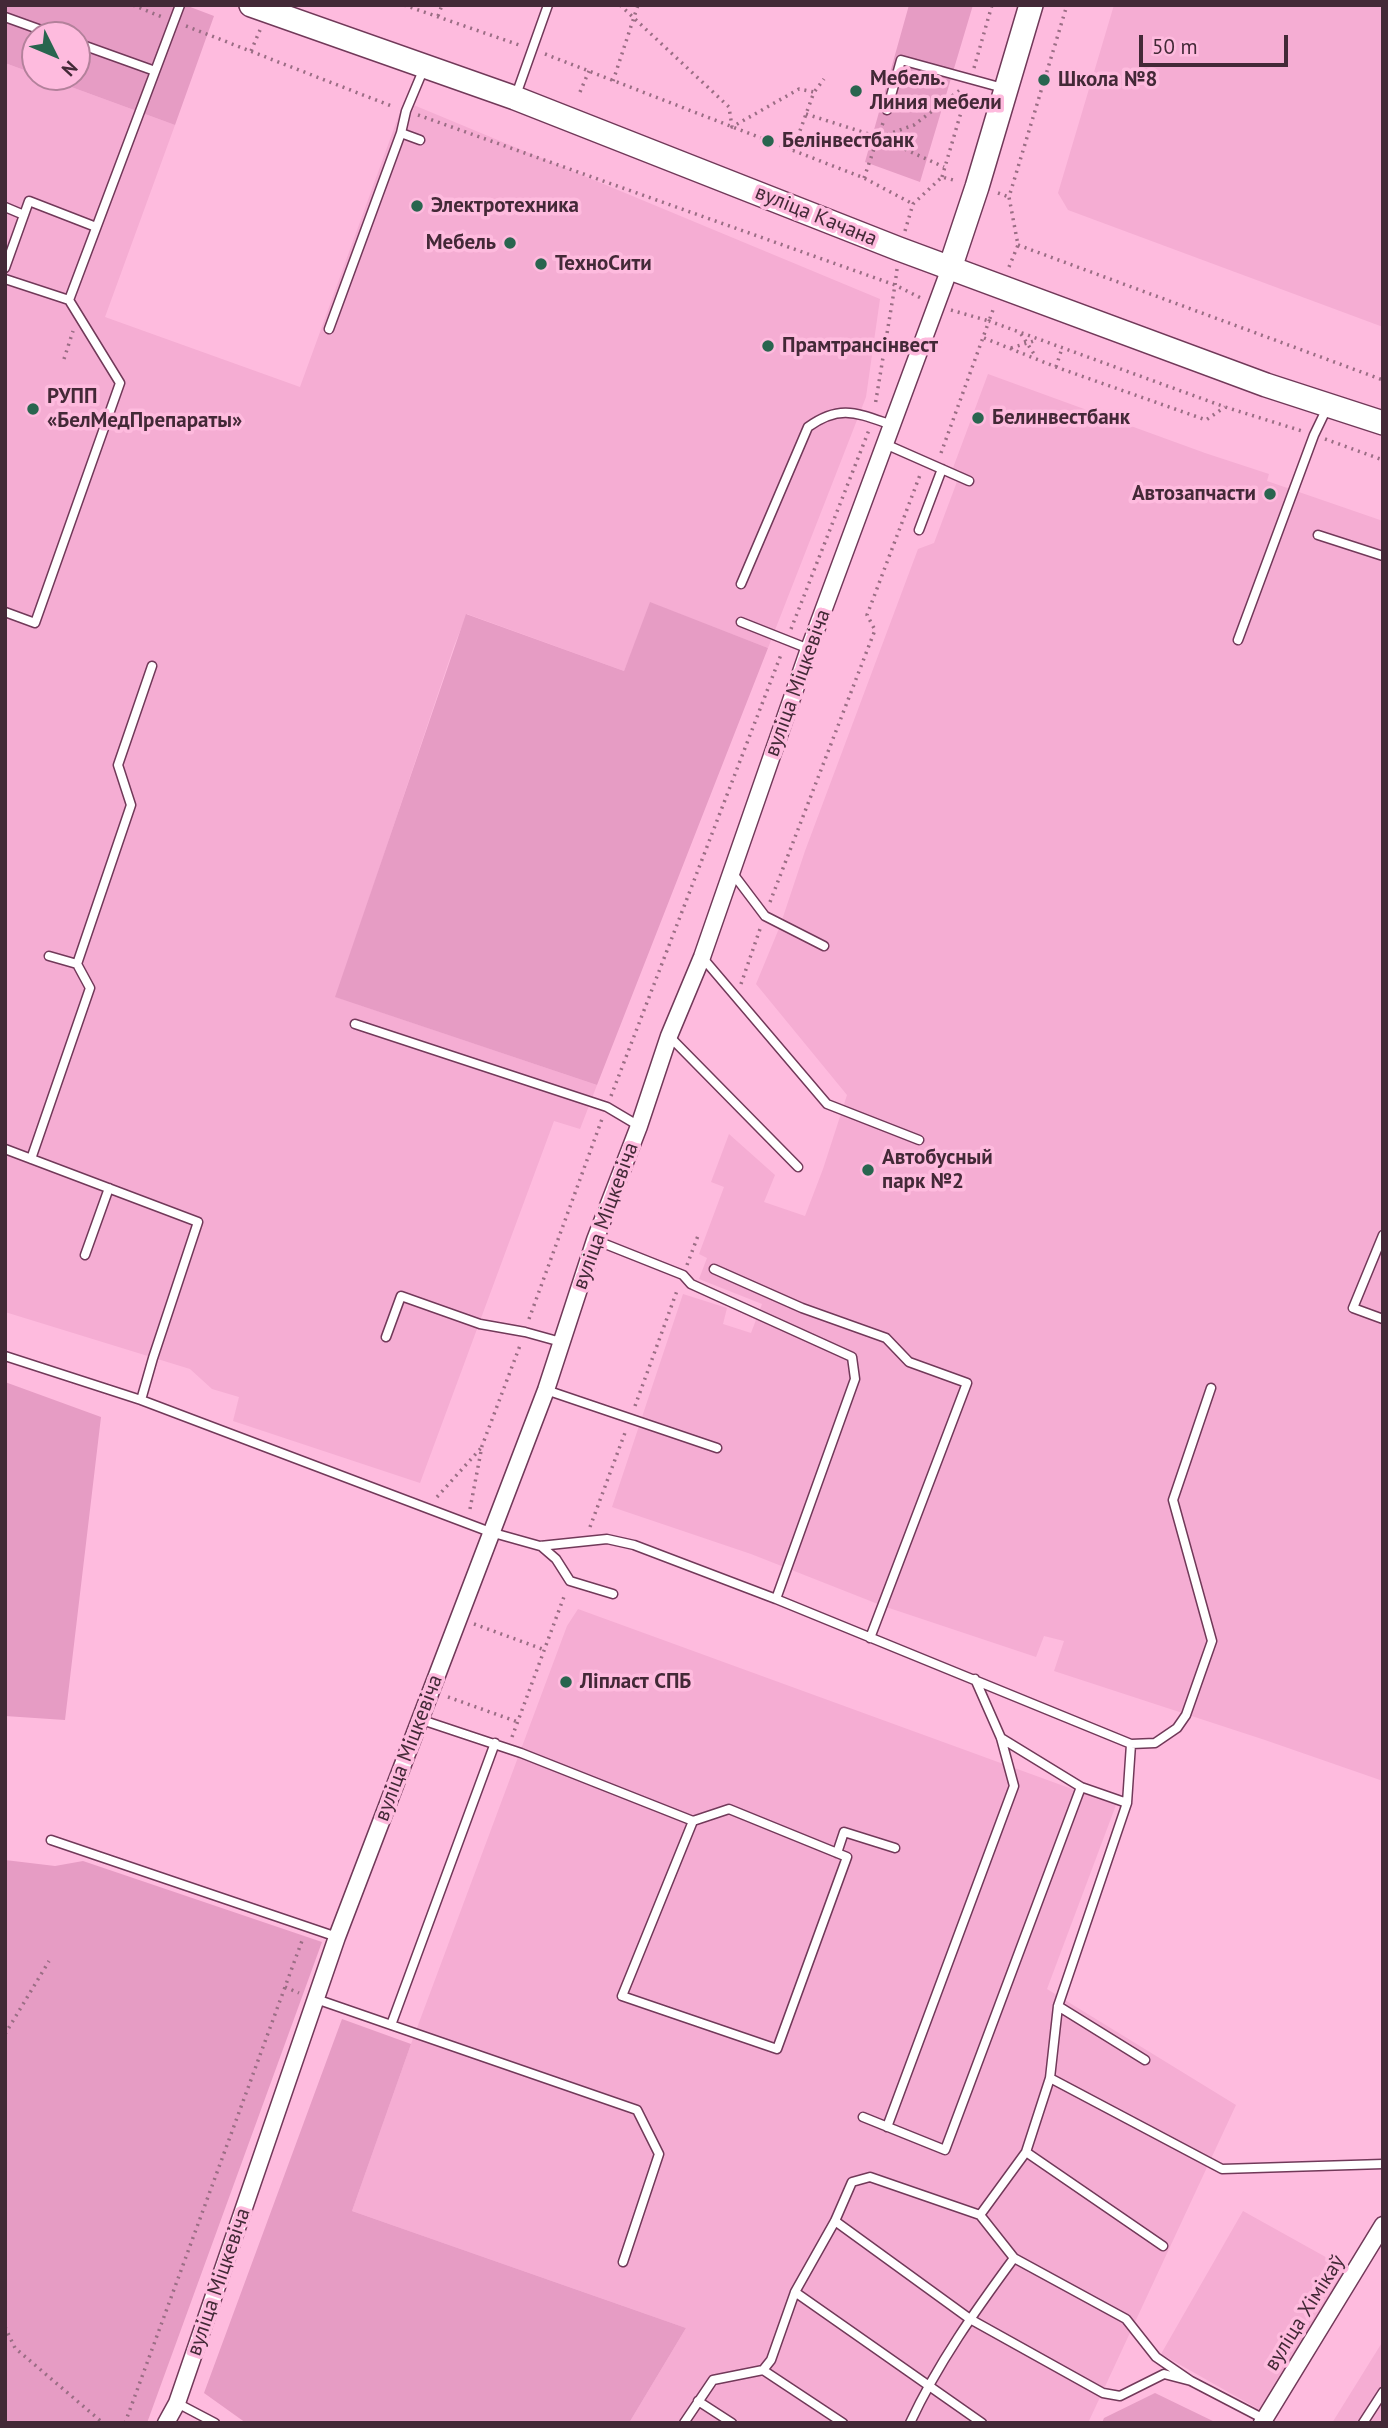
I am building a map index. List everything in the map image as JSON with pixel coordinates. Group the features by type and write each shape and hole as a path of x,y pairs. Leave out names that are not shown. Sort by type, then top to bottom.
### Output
{"main road":[{"name":"вуліца Качана","path":"251,5 515,98 950,268 1266,385 1383,423"},
{"name":"вуліца Міцкевіча","path":"950,268 1031,5"}],"street":[{"name":"вуліца Міцкевіча","path":"166,2423 177,2403 337,1937 546,1390 595,1240 639,1126 669,1036 702,957 809,649 950,268"},
{"name":"вуліца Хімікаў","path":"1263,2421 1383,2225"}],"lane":[{"path":"69,300 180,5"},
{"path":"515,98 548,5"},
{"path":"91,48 155,71"},
{"path":"887,110 901,60 1006,88"},
{"path":"329,328 425,65"},
{"path":"401,133 420,140"},
{"path":"5,268 29,201 96,227"},
{"path":"5,207 24,215"},
{"path":"5,279 69,300 120,383 35,623 5,612"},
{"path":"1238,640 1314,435 1329,405"},
{"path":"741,584 808,426 822,416 839,411 856,413 892,425"},
{"path":"885,444 969,481"},
{"path":"919,530 939,468"},
{"path":"1318,536 1383,556"},
{"path":"741,622 809,649"},
{"path":"77,964 131,805 118,765 152,666"},
{"path":"731,871 765,916 780,926 824,946"},
{"path":"31,1159 90,988 77,964 49,956"},
{"path":"702,957 827,1104 919,1140"},
{"path":"355,1024 607,1107 639,1126"},
{"path":"669,1036 797,1167"},
{"path":"5,1149 198,1222 141,1400"},
{"path":"85,1255 109,1188"},
{"path":"1383,1235 1353,1308 1383,1319"},
{"path":"595,1240 683,1275 691,1284 852,1357 855,1379 776,1599"},
{"path":"714,1269 802,1308 886,1338 909,1362 967,1383 870,1638"},
{"path":"386,1337 401,1296 480,1324 561,1342"},
{"path":"5,1356 141,1400 490,1532 540,1546 607,1539 634,1545 776,1599 1130,1744 1155,1743 1177,1728 1186,1715 1212,1641 1173,1500 1211,1388"},
{"path":"546,1390 717,1448"},
{"path":"540,1546 556,1559 570,1581 613,1594"},
{"path":"887,2127 1014,1786 1001,1738 975,1679"},
{"path":"422,1720 495,1743 693,1821 729,1809 846,1857 777,2049 622,1996 693,1821"},
{"path":"1001,1738 1082,1787 1128,1802"},
{"path":"391,2025 495,1743"},
{"path":"980,2215 1026,2152 1050,2078 1058,2006 1128,1802 1130,1744"},
{"path":"863,2117 945,2150 1082,1787"},
{"path":"837,1853 844,1832 895,1848"},
{"path":"51,1840 337,1937"},
{"path":"316,1999 637,2109 659,2154 623,2262"},
{"path":"1058,2006 1145,2060"},
{"path":"1050,2078 1222,2169 1383,2164"},
{"path":"1026,2152 1163,2246"},
{"path":"684,2423 713,2380 763,2370 771,2360 795,2292 835,2221 852,2182 870,2177 980,2215 1014,2259 1126,2319 1156,2357 1191,2381 1263,2421"},
{"path":"835,2221 970,2319 1103,2393 1119,2396 1164,2374 1191,2381"},
{"path":"910,2423 928,2386 970,2319 1014,2259"},
{"path":"795,2292 982,2423"},
{"path":"763,2370 844,2423"},
{"path":"1363,2423 1383,2392"},
{"path":"698,2401 732,2423"},
{"path":"177,2403 215,2423"}],"path":[{"path":"133,5 406,111 895,285 873,419 607,1107 482,1446 467,1525"},
{"path":"404,5 533,50 793,150 864,178 913,204"},
{"path":"438,17 442,5"},
{"path":"620,5 729,107 732,127"},
{"path":"613,81 638,5"},
{"path":"1009,197 1067,5"},
{"path":"580,92 589,71"},
{"path":"793,150 814,92 824,79"},
{"path":"878,137 914,125 965,87"},
{"path":"732,127 799,89 814,92"},
{"path":"864,178 887,110"},
{"path":"806,114 878,137 945,167"},
{"path":"1018,245 1383,380"},
{"path":"64,359 79,315"},
{"path":"736,996 875,630 867,615 871,604 921,474 939,468 989,321 1225,407 1383,460"},
{"path":"1021,333 1038,358"},
{"path":"983,338 1206,420 1225,407"},
{"path":"1010,348 1039,340"},
{"path":"1056,367 1062,348"},
{"path":"586,1540 699,1233"},
{"path":"426,1509 482,1446"},
{"path":"507,1749 570,1581"},
{"path":"458,1619 545,1650"},
{"path":"431,1690 518,1722"},
{"path":"125,2423 307,1926"},
{"path":"5,2034 49,1961"},
{"path":"5,2326 15,2348 103,2423"}],"shaded area":[{"path":"5,5 185,5 214,16 175,125 82,91 91,91 91,21 21,21 21,69 5,63"},
{"path":"909,5 973,5 920,182 865,162"},
{"path":"1114,5 1383,5 1383,327 1068,210 1058,193"},
{"path":"5,63 21,69 21,91 82,91 175,125 105,317 300,387 404,101 880,299 866,397 768,648 651,603 624,671 467,614 454,646 336,997 597,1085 580,1129 554,1121 420,1483 233,1421 239,1397 212,1389 190,1369 5,1312"},
{"path":"988,374 1269,474 1267,481 1383,521 1383,1781 1054,1671 1064,1641 1044,1636 1036,1657 883,1606 751,1554 612,1507 683,1294 727,1308 723,1324 751,1333 762,1304 699,1279 707,1258 699,1254 724,1187 711,1182 729,1134 775,1175 764,1202 805,1216 823,1169 847,1095 756,984 780,926 805,851 918,549 934,543 961,471 953,468"},
{"path":"650,602 768,648 597,1085 335,997 466,614 624,671"},
{"path":"5,1382 101,1417 65,1720 5,1716"},
{"path":"578,1609 1116,1805 1047,1989 1236,2105 1088,2423 629,2423 686,2328 352,2211 411,2044 567,1626"},
{"path":"5,1860 55,1866 83,1861 322,1942 147,2423 5,2423"},
{"path":"342,2019 411,2044 352,2211 686,2328 629,2423 246,2423 204,2393"},
{"path":"1243,2211 1349,2270 1260,2410 1161,2354"},
{"path":"1383,2341 1383,2423 1332,2423"},
{"path":"1155,2393 1217,2423 1102,2423 1104,2418"}],"place":[{"name":"Школа №8","path":"1044,80"},
{"name":"Мебель. Линия мебели","path":"856,91"},
{"name":"Белінвестбанк","path":"768,141"},
{"name":"Электротехника","path":"417,206"},
{"name":"Мебель","path":"510,243"},
{"name":"ТехноСити","path":"541,264"},
{"name":"Прамтрансінвест","path":"768,346"},
{"name":"РУПП «БелМедПрепараты»","path":"33,409"},
{"name":"Белинвестбанк","path":"978,418"},
{"name":"Автозапчасти","path":"1270,494"},
{"name":"Автобусный парк №2","path":"868,1170"},
{"name":"Ліпласт СПБ","path":"566,1682"}]}
